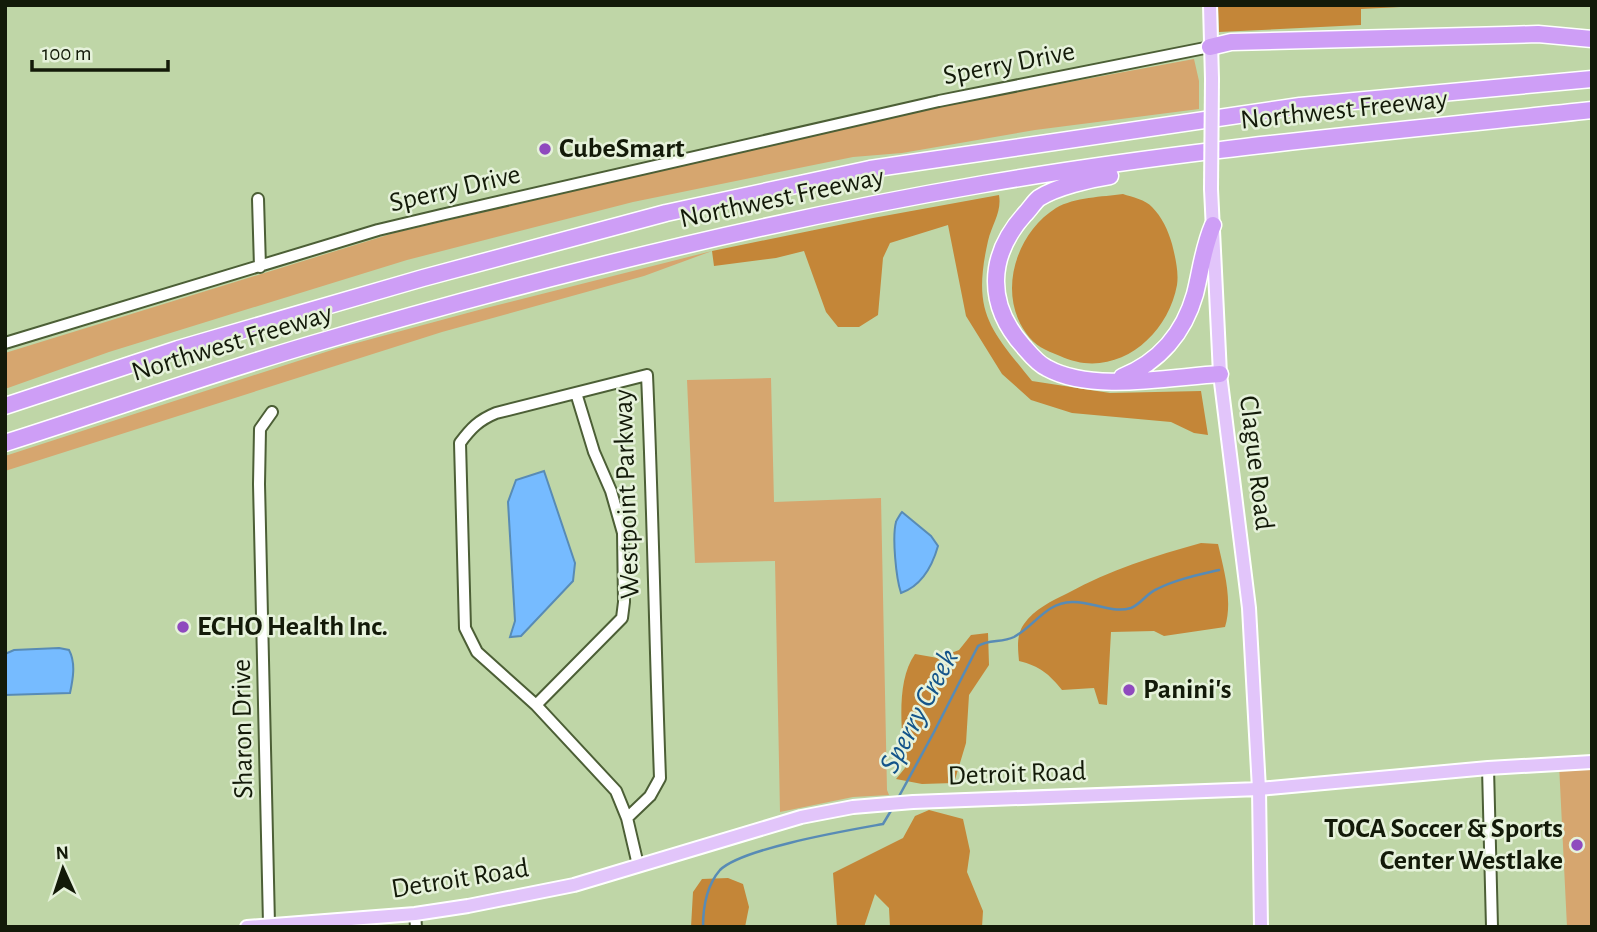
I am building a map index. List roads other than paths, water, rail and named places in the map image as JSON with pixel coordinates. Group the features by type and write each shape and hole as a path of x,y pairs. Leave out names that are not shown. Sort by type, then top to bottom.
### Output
{"highway":[{"path":"1210,47 1231,42 1538,34 1592,39"},
{"name":"Northwest Freeway","path":"5,407 178,349 423,278 666,213 870,169 1300,106 1592,79"},
{"name":"Northwest Freeway","path":"5,443 300,348 600,264 846,210 985,184 1185,155 1592,110"},
{"path":"1185,155 1140,170 1083,181 1040,198 1020,219 1003,244 996,272 998,302 1009,331 1030,354 1047,368 1083,381 1107,382 1220,374"},
{"path":"1107,382 1135,372 1172,343 1194,296 1204,246 1213,225"}],"main road":[{"name":"Clague Road","path":"1210,5 1211,189 1220,374 1249,607 1259,789 1261,927"},
{"name":"Detroit Road","path":"247,927 416,920 468,906 574,885 801,817 883,804 1259,789 1488,768 1592,762"}],"street":[{"name":"Sperry Drive","path":"5,343 379,230 939,101 1210,47"},
{"path":"258,199 260,267"},
{"name":"Westpoint Parkway","path":"627,818 650,796 660,778 654,626 654,524 647,375 496,413 481,419 470,428 460,443 465,628 477,652 536,705 616,791 627,818 638,865"},
{"path":"536,705 622,618 622,533 611,491 594,452 576,393"},
{"name":"Sharon Drive","path":"270,924 259,484 260,429 272,412"},
{"path":"1488,768 1492,927"}],"water":[{"path":"544,471 575,563 573,581 521,636 510,637 515,621 508,502 516,480"},
{"path":"902,512 931,536 938,546 925,575 914,586 901,593 894,537 896,522"},
{"path":"14,650 69,650 73,660 70,693 5,695 5,654"}],"waterway":[{"name":"Sperry Creek","path":"897,800 978,646 1014,637 1048,610 1063,603 1079,602 1116,609 1131,608 1153,591 1219,570"},
{"name":"Sperry Creek","path":"703,927 705,905 712,883 720,870 732,862 773,847 883,824 892,809"}],"place":[{"name":"CubeSmart","path":"545,149"},
{"name":"ECHO Health Inc.","path":"183,627"},
{"name":"Panini's","path":"1129,690"},
{"name":"TOCA Soccer & Sports Center Westlake","path":"1577,845"}]}
